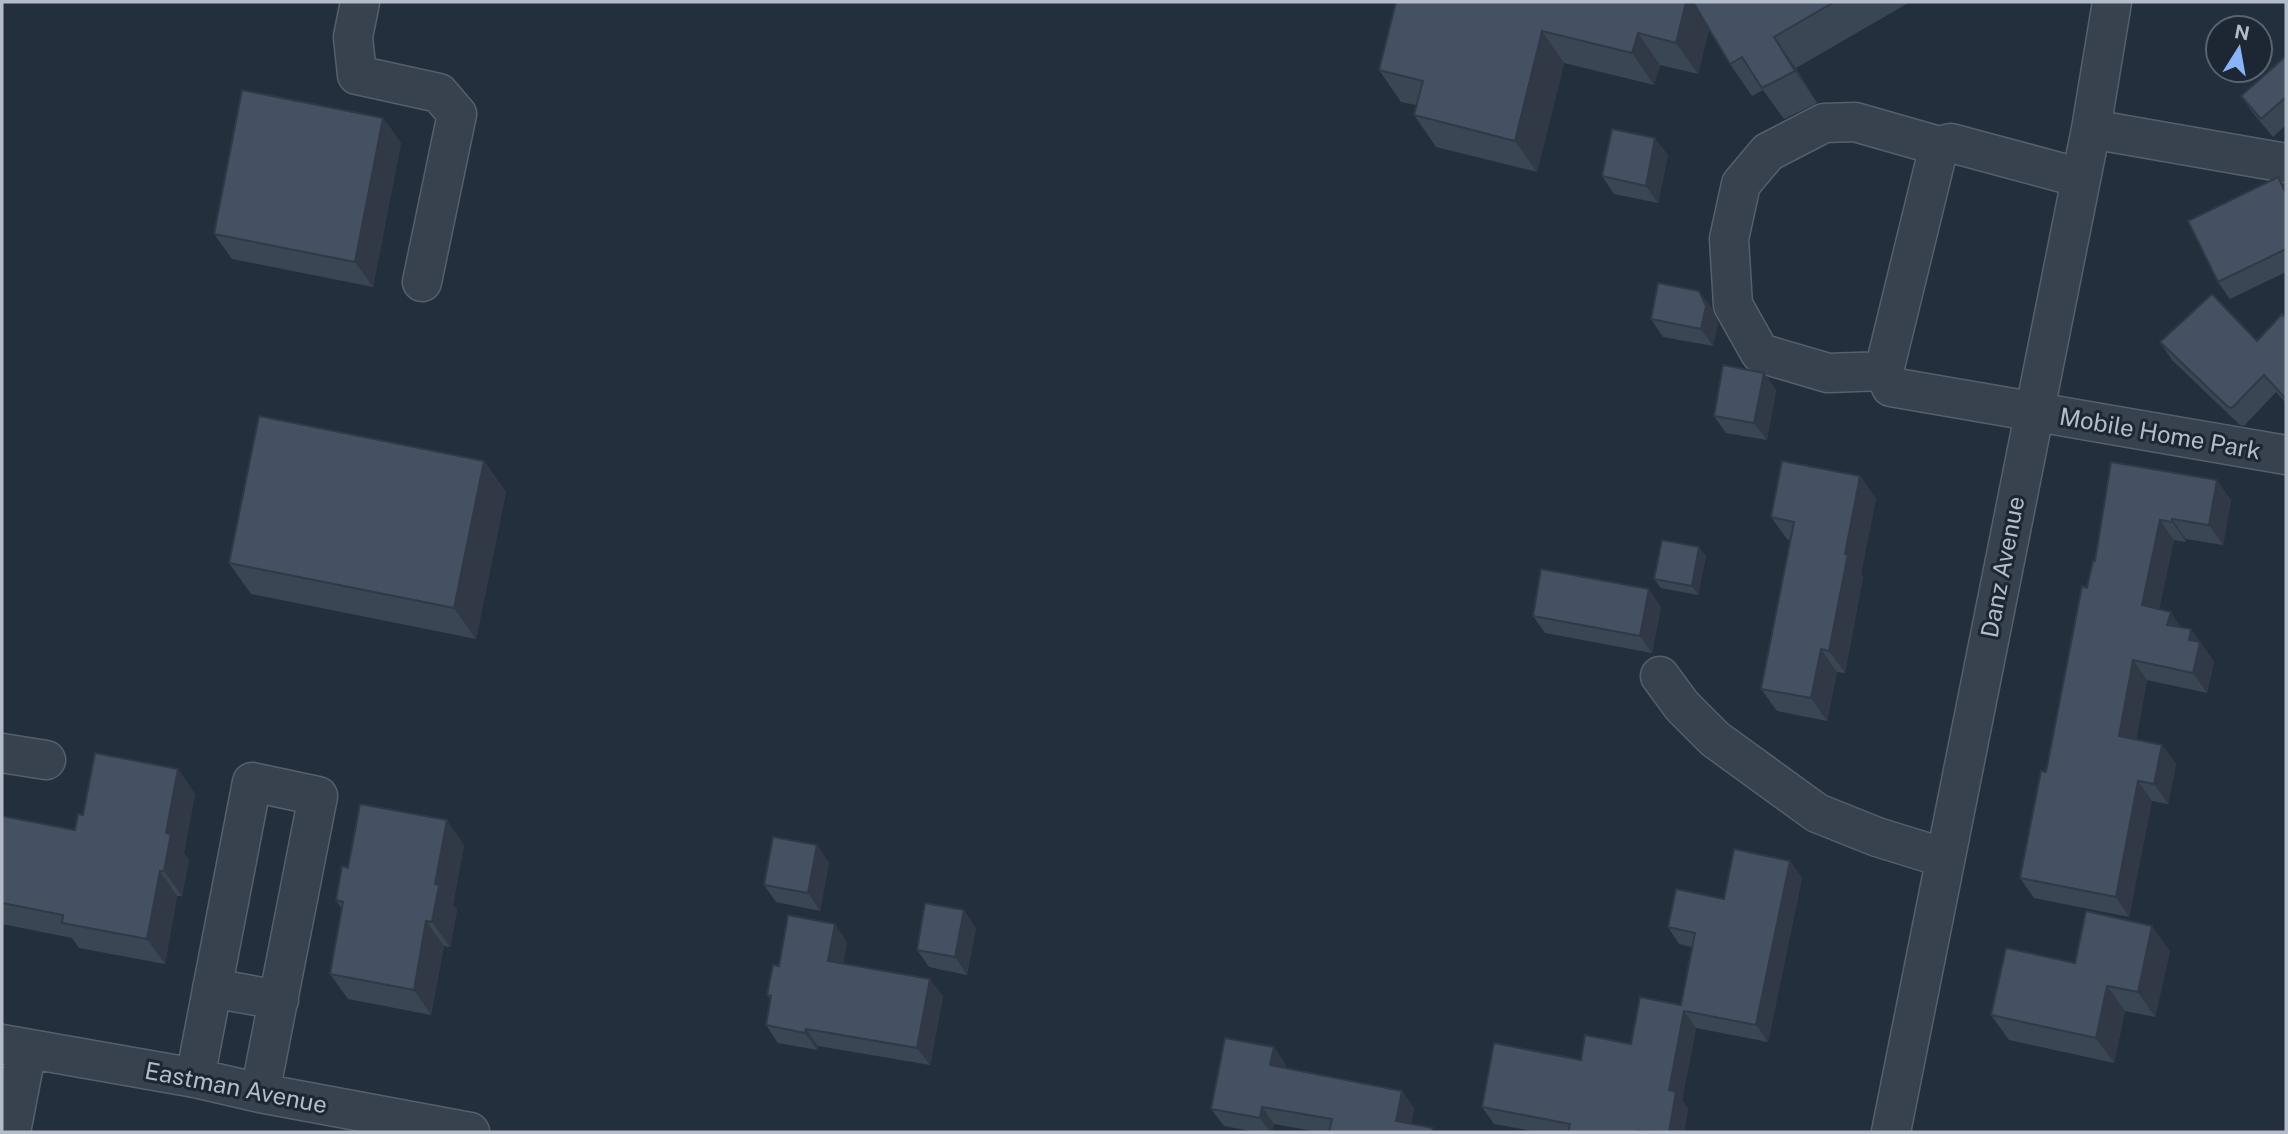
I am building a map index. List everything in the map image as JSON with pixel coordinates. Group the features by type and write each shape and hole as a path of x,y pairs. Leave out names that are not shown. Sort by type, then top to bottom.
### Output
{"street":[{"path":"360,2 353,37 357,75 439,93 457,114 422,282"},
{"name":"Danz Avenue","path":"1891,1132 2091,129 2112,2"},
{"path":"1939,146 1884,370 1828,373 1760,354 1732,305 1729,239 1741,184 1768,152 1824,123 1855,122 1939,146 1951,143 2081,178"},
{"path":"2091,129 2286,163"},
{"name":"Mobile Home Park","path":"1884,370 1891,387 2286,455"},
{"path":"1660,676 1682,706 1716,739 1817,813 1877,838 1945,858"},
{"path":"2,753 46,760"},
{"path":"195,1079 252,782 318,796 261,1093"},
{"path":"212,988 279,1000"},
{"path":"11,1132 15,1046"},
{"name":"Eastman Avenue","path":"15,1046 470,1132"}],"building":[{"path":"1396,2 1686,2 1676,43 1638,33 1632,53 1542,31 1515,141 1414,115 1423,81 1379,70"},
{"path":"1693,2 1834,2 1774,37 1795,71 1762,88 1742,57 1730,64"},
{"path":"2286,56 2286,97 2261,119 2241,96 2254,84 2274,84 2274,67"},
{"path":"242,90 383,118 355,262 214,234"},
{"path":"1612,129 1655,138 1646,186 1602,176"},
{"path":"2278,177 2286,193 2286,249 2218,282 2188,221"},
{"path":"1658,283 1699,291 1706,306 1701,329 1651,319"},
{"path":"2212,294 2257,341 2282,314 2286,318 2286,399 2264,375 2232,408 2228,407 2160,342"},
{"path":"1723,365 1764,373 1754,423 1714,416"},
{"path":"259,416 484,461 454,608 229,563"},
{"path":"1782,461 1860,476 1829,651 1821,649 1811,698 1761,689 1794,522 1771,517"},
{"path":"2111,462 2217,480 2209,525 2172,519 2172,522 2160,520 2142,605 2171,612 2167,625 2191,629 2189,640 2200,642 2193,673 2133,660 2119,736 2162,745 2154,784 2138,781 2116,897 2020,878 2041,771 2046,772 2082,586 2087,588 2095,561"},
{"path":"1662,540 1699,547 1692,586 1654,579"},
{"path":"1541,569 1649,589 1640,636 1533,616"},
{"path":"95,753 178,769 166,833 171,834 164,871 160,871 147,939 62,923 63,915 2,903 2,816 75,830 78,814 83,815"},
{"path":"360,804 447,820 435,884 439,885 432,922 426,921 414,990 330,974 343,902 336,900 342,866 348,868"},
{"path":"773,837 817,845 808,893 764,885"},
{"path":"1734,849 1790,861 1756,1025 1684,1011 1669,1090 1676,1092 1669,1132 1568,1132 1570,1124 1482,1107 1494,1043 1581,1060 1585,1035 1631,1044 1640,997 1681,1005 1695,933 1668,927 1676,889 1724,899"},
{"path":"925,903 964,910 955,957 917,950"},
{"path":"2086,911 2152,926 2138,992 2107,986 2096,1038 1991,1015 2006,948 2075,963"},
{"path":"788,915 835,924 828,961 930,979 917,1048 766,1025 771,996 767,995 773,965 779,966"},
{"path":"1225,1038 1274,1047 1270,1065 1402,1091 1396,1121 1433,1128 1432,1132 1329,1132 1332,1119 1262,1107 1260,1118 1211,1109"}]}
